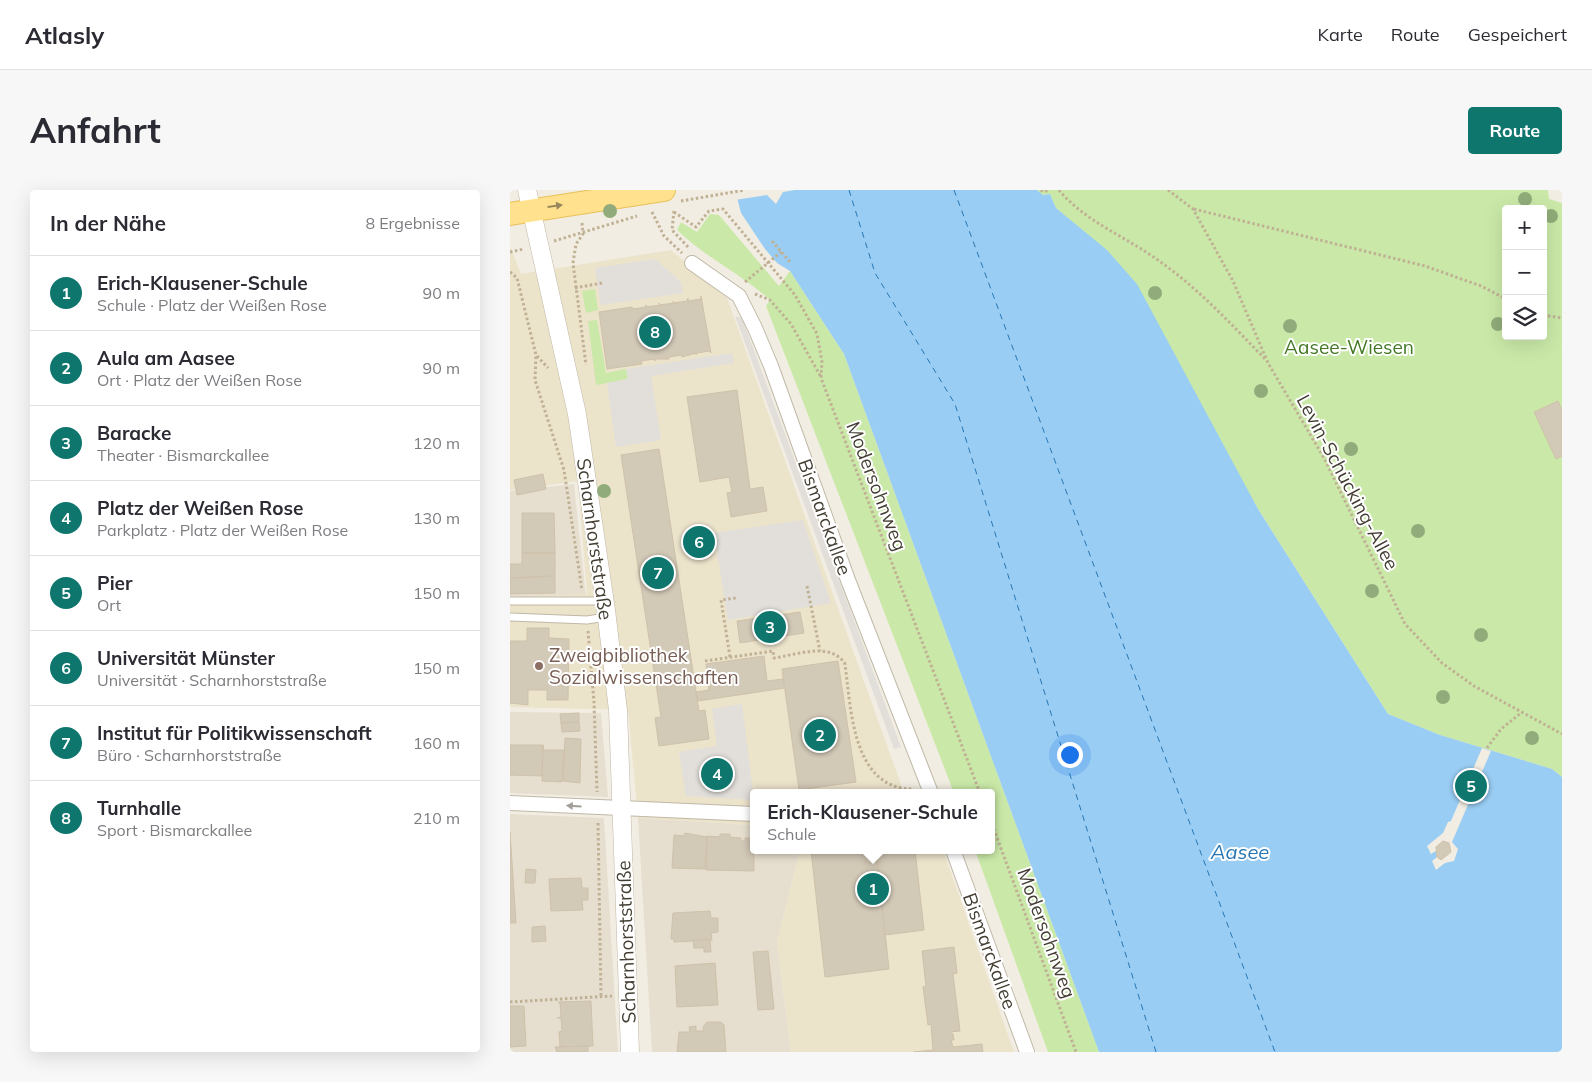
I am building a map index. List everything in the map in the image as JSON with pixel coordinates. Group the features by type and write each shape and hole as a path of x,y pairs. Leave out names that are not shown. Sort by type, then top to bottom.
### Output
{"main road":[{"path":"523,204 672,196"}],"street":[{"name":"Scharnhorststraße","path":"523,204 577,414 606,609 618,710 623,808 626,995 630,1052"},
{"name":"Bismarckallee","path":"692,263 739,296 755,328 772,366 848,580 929,789"},
{"path":"510,803 750,814"},
{"name":"Bismarckallee","path":"954,854 1027,1052"}],"lane":[{"path":"510,601 584,602 606,609"},
{"path":"510,616 587,620 606,609"}],"path":[{"path":"672,196 745,190"},
{"path":"1041,190 1043,192 1050,190"},
{"path":"1059,190 1072,205 1141,248 1200,294 1268,363"},
{"name":"Levin-Schücking-Allee","path":"1168,190 1193,209 1233,281 1268,363 1324,458 1405,624 1442,664 1474,686 1562,734"},
{"name":"Modersohnweg","path":"674,212 696,227 709,211 723,208 795,295 817,334 822,362 821,378 978,789"},
{"path":"1193,209 1425,266 1481,286 1502,298"},
{"path":"586,367 575,288 573,254 576,244 583,234 651,212 664,236 692,263"},
{"path":"772,241 790,262"},
{"path":"742,284 781,252"},
{"path":"510,272 517,278 536,355 535,380 564,470 584,602"},
{"path":"575,288 602,283"},
{"path":"1547,316 1562,318"},
{"path":"807,586 820,651"},
{"path":"730,657 721,600 736,598"},
{"path":"510,1002 601,997 598,807 594,702 587,620"},
{"path":"705,661 773,651 774,658 826,650 840,656 845,664 855,738 863,756 885,782 903,789"},
{"path":"1487,748 1501,729 1521,713"},
{"name":"Modersohnweg","path":"995,832 1076,1052"}],"shaded area":[{"path":"510,246 521,274 671,250 727,298 903,789 750,789 750,825 638,818 628,710 510,707 510,597 587,594 578,481 510,490"},
{"path":"655,259 681,282 683,293 601,305 595,268"},
{"path":"735,316 742,318 901,747 894,749"},
{"path":"732,353 734,363 651,376 661,440 616,447 607,383 628,379 626,369"},
{"path":"574,484 586,597 510,597 510,491"},
{"path":"803,520 831,603 728,620 714,533"},
{"path":"742,704 753,789 750,789 750,800 686,796 679,752 717,746 712,709"},
{"path":"510,712 601,713 608,797 510,793"},
{"path":"510,814 604,818 618,1052 510,1052"},
{"path":"638,818 750,825 750,854 799,854 777,942 791,1052 652,1052"},
{"path":"799,854 944,854 1014,1052 791,1052 777,942"}],"green space":[{"name":"Aasee-Wiesen","path":"1037,190 1548,190 1549,199 1562,203 1562,777 1552,769 1440,735 1388,714 1258,509 1106,250 1056,208 1050,194 1043,195"},
{"path":"710,214 719,215 779,286 790,271 844,354 1099,1052 1048,1052 976,854 995,854 995,789 952,789 766,306 770,300 699,249 677,230 681,222 697,232"},
{"path":"595,289 598,310 586,313 582,291"},
{"path":"597,320 606,373 626,369 628,379 596,385 588,321"}],"water":[{"name":"Aasee","path":"735,190 1037,190 1043,195 1050,194 1056,208 1107,250 1137,284 1258,509 1388,714 1440,735 1552,769 1562,777 1562,1052 1099,1052 844,354 790,271 777,263 765,249 741,213"}],"pier":[{"path":"733,190 795,190 783,192 776,204 767,195 735,200"},
{"path":"1482,748 1491,751 1452,842 1458,849 1454,861 1445,863 1436,870 1432,861 1437,857 1436,851 1431,854 1427,846 1443,833 1448,822 1451,821"}],"building":[{"path":"701,296 711,353 709,351 697,353 696,355 696,353 682,357 682,355 669,357 669,359 641,361 642,364 607,369 599,312 687,301 688,298 688,301 701,299"},
{"path":"737,390 750,489 763,487 767,511 731,517 727,493 732,492 729,477 700,482 687,397"},
{"path":"1558,401 1562,410 1562,456 1556,459 1534,412"},
{"path":"659,449 699,711 705,710 709,739 659,746 655,718 661,717 621,455"},
{"path":"543,474 546,489 517,495 514,480"},
{"path":"522,513 554,513 555,553 522,553"},
{"path":"522,553 555,553 555,576 510,578 510,564 522,564"},
{"path":"555,576 555,593 510,594 510,578"},
{"path":"800,612 804,633 740,643 737,621"},
{"name":"Zweigbibliothek Sozialwissenschaften","path":"527,628 549,628 549,638 569,639 568,700 547,700 547,690 528,690 528,705 510,703 510,641 527,641"},
{"path":"764,656 767,681 783,679 785,688 698,701 696,692 709,690 706,664"},
{"path":"838,661 856,782 799,789 782,669"},
{"path":"579,713 579,722 561,723 560,714"},
{"path":"579,722 580,731 562,732 561,723"},
{"path":"565,738 581,739 580,783 563,781"},
{"path":"510,745 543,745 542,776 510,775"},
{"path":"543,745 543,750 564,750 562,782 542,781"},
{"path":"510,832 516,923 510,923"},
{"path":"685,833 707,837 705,869 672,868 674,835 684,836"},
{"path":"720,834 730,834 730,837 741,838 741,841 745,841 745,838 750,838 750,854 754,854 754,871 706,870 707,836 720,837"},
{"path":"1443,841 1449,843 1451,852 1441,860 1437,857 1436,847"},
{"path":"811,854 876,854 889,969 825,977"},
{"path":"876,854 915,854 924,930 885,935"},
{"path":"526,869 536,870 535,883 525,883"},
{"path":"581,878 582,888 588,888 588,900 582,900 583,910 551,911 549,879"},
{"path":"710,911 711,918 718,918 718,932 711,933 712,940 674,942 674,939 671,939 673,913"},
{"path":"545,926 546,941 532,942 532,927"},
{"path":"693,940 710,940 711,952 704,952 704,948 694,948"},
{"path":"954,947 957,973 953,974 960,1031 950,1032 953,1034 954,1040 951,1040 953,1047 982,1044 983,1052 913,1052 933,1050 931,1024 928,1025 923,987 926,986 922,951"},
{"path":"768,951 774,1009 758,1010 753,952"},
{"path":"715,963 718,1005 677,1007 675,966"},
{"path":"591,1001 593,1046 560,1047 559,1032 562,1031 561,1018 557,1018 561,1017 560,1003 558,1002"},
{"path":"510,1006 524,1006 526,1046 510,1047"},
{"path":"707,1022 721,1022 724,1025 726,1052 677,1052 679,1032 690,1032 689,1027 696,1026 696,1031 704,1031 703,1027"},
{"path":"588,1046 588,1052 557,1052 555,1047"}],"ferry route":[{"path":"849,190 875,273 955,404 1156,1052"},
{"path":"954,190 1275,1052"}],"place":[{"name":"Turnhalle","path":"655,332"},
{"name":"Universität Münster","path":"699,542"},
{"name":"Institut für Politikwissenschaft","path":"658,573"},
{"name":"Baracke","path":"770,627"},
{"name":"Zweigbibliothek Sozialwissenschaften","path":"539,666"},
{"name":"Aula am Aasee","path":"820,735"},
{"name":"Platz der Weißen Rose","path":"717,774"},
{"name":"Pier","path":"1471,786"},
{"name":"Erich-Klausener-Schule","path":"873,889"}]}
